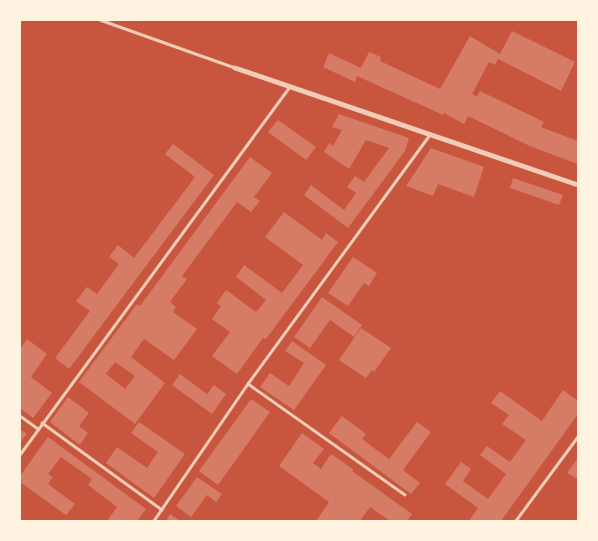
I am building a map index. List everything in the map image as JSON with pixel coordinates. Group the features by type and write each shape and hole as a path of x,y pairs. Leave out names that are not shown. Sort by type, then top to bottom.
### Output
{"street":[{"path":"235,68 578,185"}],"lane":[{"path":"100,20 235,68"},
{"path":"20,455 290,87"},
{"path":"154,521 248,384 430,135"},
{"path":"248,384 405,494"},
{"path":"20,416 38,429"},
{"path":"42,423 162,510"},
{"path":"516,521 578,437"}],"building":[{"path":"512,31 575,62 561,91 498,59 495,65 489,62 472,94 477,97 480,91 544,122 541,127 578,141 578,164 532,147 468,116 464,124 444,113 443,115 357,76 355,82 323,67 329,53 361,68 369,52 381,57 380,61 440,89 470,36 500,54"},
{"path":"339,114 409,138 405,151 348,228 304,195 311,185 344,210 356,193 347,187 355,176 364,182 389,148 366,140 349,169 324,152 329,143 333,146 342,130 332,127"},
{"path":"278,120 316,147 306,160 268,132"},
{"path":"173,144 214,175 69,369 55,358 90,311 76,301 87,287 97,294 119,264 109,257 118,245 134,258 195,177 165,154"},
{"path":"431,148 484,167 474,197 438,184 433,196 406,186"},
{"path":"250,157 272,173 254,197 260,201 251,212 237,202 182,276 187,279 170,302 176,307 173,312 197,329 174,360 144,339 131,357 165,383 135,424 79,382 137,304 140,306","holes":["115,362 135,376 125,389 106,374"]},
{"path":"513,178 563,195 559,205 510,188"},
{"path":"284,212 322,240 326,233 338,242 266,339 263,338 237,374 212,356 230,332 212,319 221,306 217,303 226,290 256,312 266,300 236,277 244,265 282,293 303,265 265,237"},
{"path":"353,257 377,273 369,286 364,283 348,306 328,293"},
{"path":"322,297 362,325 354,337 330,320 310,348 294,337"},
{"path":"361,328 391,348 374,372 372,370 366,378 339,360"},
{"path":"27,339 47,354 31,377 52,393 33,418 20,408 20,349"},
{"path":"292,341 326,365 294,410 260,387 270,373 289,386 304,363 285,351"},
{"path":"180,374 207,394 214,385 226,394 212,414 172,385"},
{"path":"563,390 578,401 578,414 501,521 469,521 478,508 445,484 461,462 471,469 463,481 488,499 506,474 480,455 487,446 510,462 526,440 502,424 509,415 491,403 500,391 542,421"},
{"path":"68,397 89,413 79,426 88,433 80,445 50,422"},
{"path":"251,399 270,412 218,485 199,471"},
{"path":"342,416 366,434 362,439 389,459 417,422 431,432 403,470 420,483 411,494 329,433"},
{"path":"139,422 185,454 154,498 106,463 117,447 147,468 158,452 131,433"},
{"path":"20,429 27,434 20,443"},
{"path":"302,433 324,449 313,463 321,469 331,454 412,514 407,521 390,521 370,507 360,521 316,521 329,502 279,466"},
{"path":"48,437 146,509 137,521 107,521 117,507 88,485 92,479 61,457 48,474 53,477 48,484 75,504 66,515 20,482 20,476"},
{"path":"578,458 578,479 567,473"},
{"path":"197,477 222,494 216,502 207,495 191,517 176,506"},
{"path":"170,514 180,521 166,521"}]}
